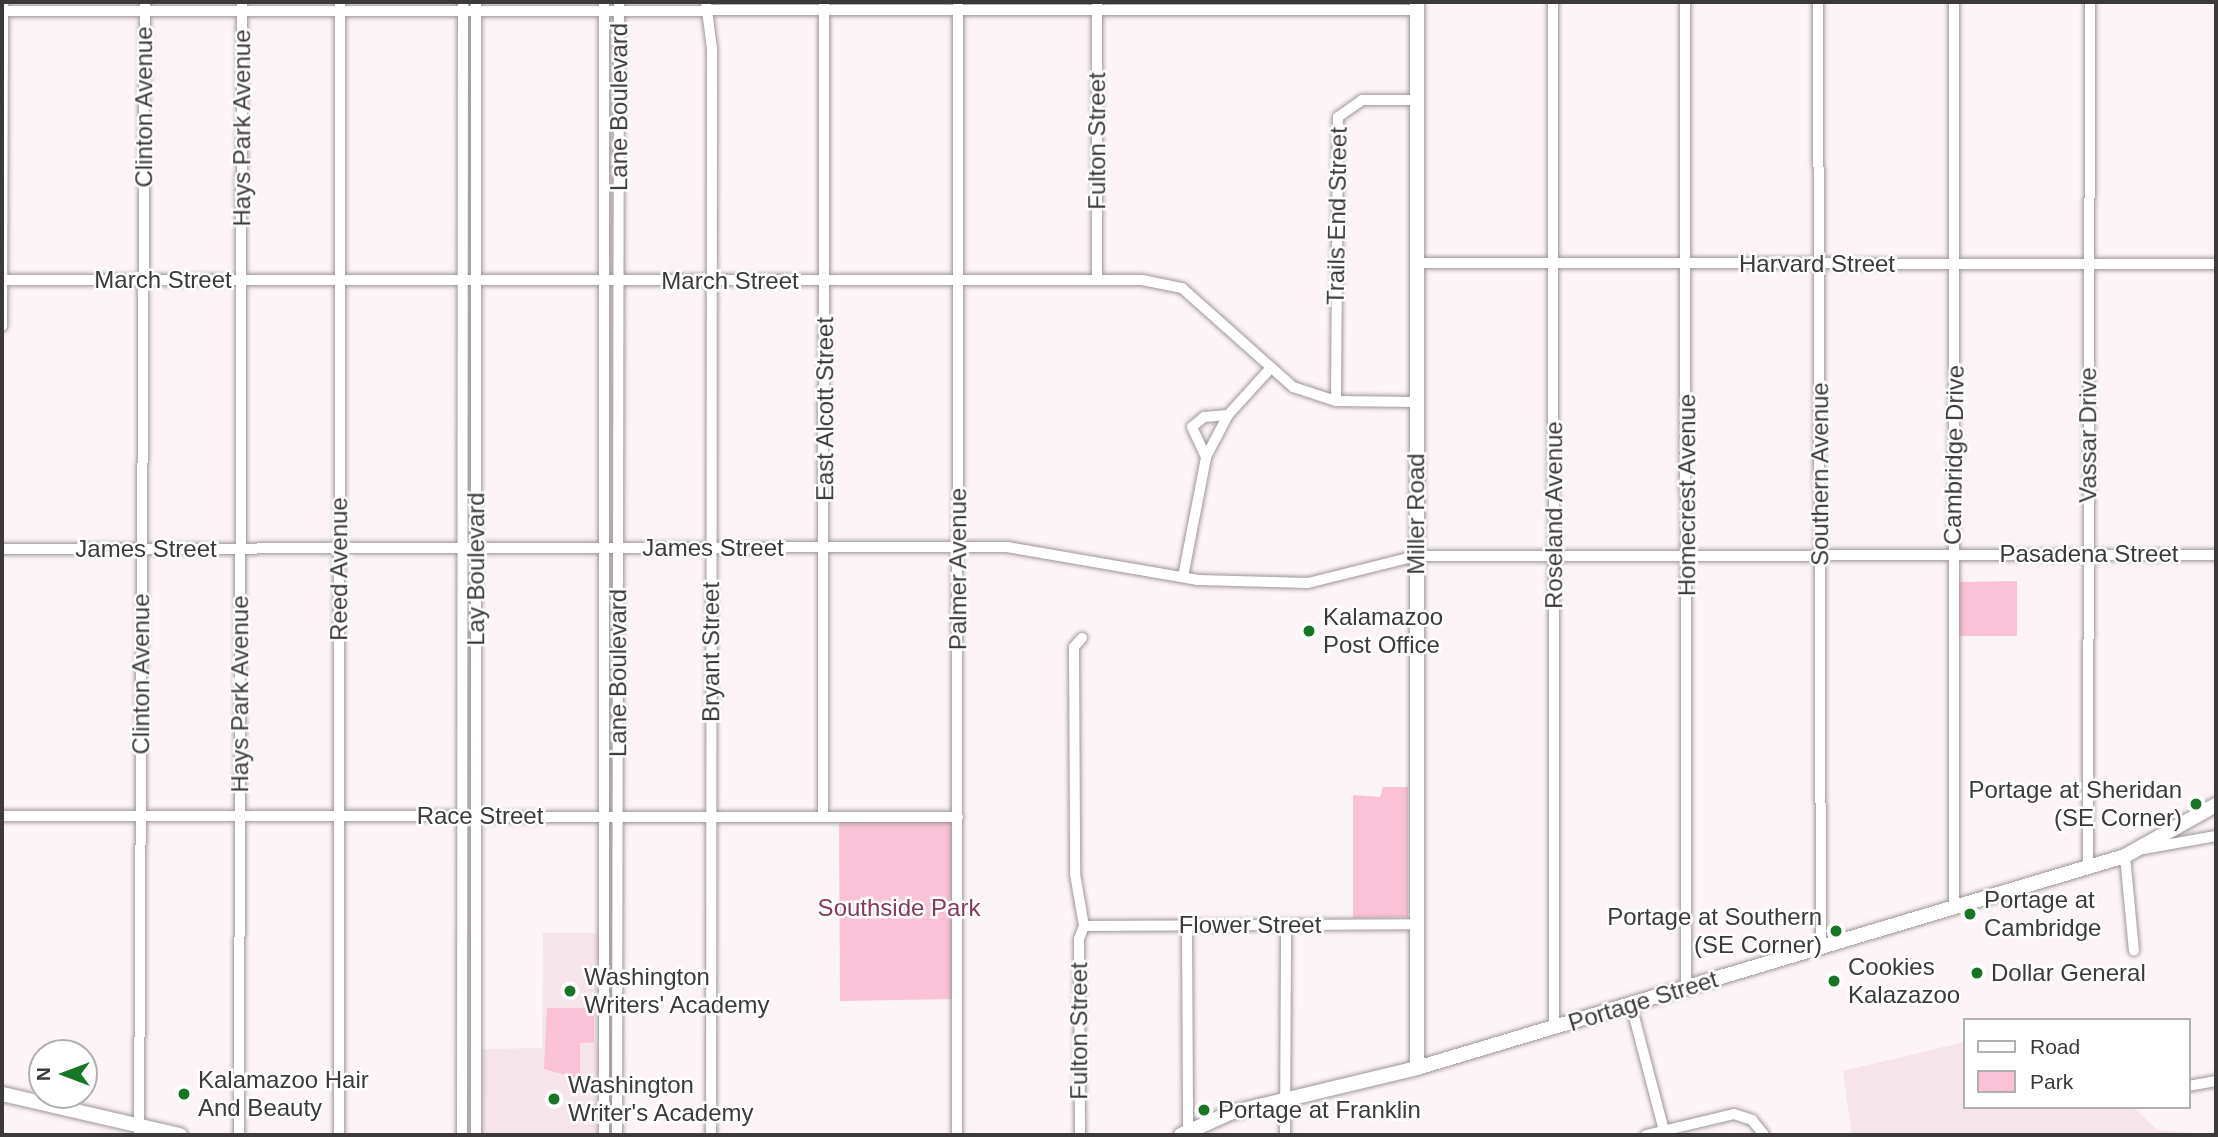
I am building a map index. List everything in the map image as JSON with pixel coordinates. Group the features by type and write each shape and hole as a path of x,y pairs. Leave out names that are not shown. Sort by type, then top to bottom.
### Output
{"main road":[{"name":"Miller Road","path":"1417,6 1417,1068"},
{"name":"Portage Street","path":"1184,1133 1285,1099 1417,1068 2088,868 2143,849 2216,804"},
{"path":"2,1094 139,1130 180,1135"}],"street":[{"name":"Lay Boulevard","path":"462,1135 463,2"},
{"name":"Lay Boulevard","path":"476,2 476,1135"},
{"name":"Lane Boulevard","path":"617,1135 619,2"},
{"name":"Bryant Street","path":"706,2 711,281 711,1135"},
{"name":"Roseland Avenue","path":"1553,2 1554,1027"},
{"name":"Homecrest Avenue","path":"1685,2 1688,554 1686,988"},
{"name":"Southern Avenue","path":"1818,2 1821,946"},
{"name":"Cambridge Drive","path":"1954,2 1954,908"},
{"name":"Vassar Drive","path":"2088,868 2090,2"},
{"path":"2,326 3,8 340,7 476,13 604,7 619,14 824,7 1417,6"},
{"name":"Clinton Avenue","path":"139,1130 144,7"},
{"name":"Hays Park Avenue","path":"240,1135 242,7"},
{"name":"Reed Avenue","path":"339,1135 340,7"},
{"name":"Lane Boulevard","path":"604,7 604,1135"},
{"name":"East Alcott Street","path":"822,816 824,7"},
{"name":"Palmer Avenue","path":"957,1135 958,7"},
{"name":"Fulton Street","path":"1097,7 1097,280"},
{"name":"Trails End Street","path":"1336,401 1338,117 1362,100 1418,100"},
{"path":"604,143 619,143"},
{"path":"463,146 477,146"},
{"name":"Harvard Street","path":"1417,262 2216,264"},
{"name":"March Street","path":"2,280 1097,280 1182,288 1268,371 1336,401 1417,402"},
{"path":"1183,577 1206,457 1228,415 1268,371"},
{"path":"464,411 477,412"},
{"path":"1206,457 1192,427 1204,417 1228,415"},
{"path":"605,417 618,417"},
{"name":"James Street","path":"2,549 959,547 1029,549 1183,577 1326,582 1385,559 1416,556"},
{"name":"Pasadena Street","path":"1416,556 2216,555"},
{"name":"Fulton Street","path":"1080,1135 1083,927 1075,874 1074,647 1082,638"},
{"path":"605,680 618,680"},
{"path":"463,681 476,681"},
{"name":"Race Street","path":"2,816 958,817"},
{"path":"2143,849 2216,836"},
{"path":"2125,856 2134,951"},
{"name":"Flower Street","path":"1083,927 1418,924"},
{"path":"1184,1133 1187,925"},
{"path":"1285,1135 1286,926"},
{"path":"462,947 476,948"},
{"path":"604,964 618,964"},
{"path":"1632,1005 1663,1128"},
{"path":"2190,1086 2216,1081"},
{"path":"462,1083 477,1083"},
{"path":"604,1107 617,1107"},
{"path":"1646,1135 1663,1128 1734,1114 1764,1135"}],"shaded area":[{"name":"Washington Writers' Academy","path":"543,933 597,933 597,1135 481,1135 482,1049 542,1048"},
{"path":"1962,1042 1962,1109 2135,1109 2157,1130 2216,1135 1852,1135 1843,1071"}],"green space":[{"path":"2017,581 2017,636 1959,636 1959,582"},
{"path":"1383,787 1408,787 1408,917 1353,918 1353,795 1380,797"},
{"name":"Southside Park","path":"839,816 958,817 957,999 840,1001"},
{"path":"547,1008 594,1008 594,1042 580,1043 580,1079 544,1069"}],"place":[{"name":"Kalamazoo Post Office","path":"1309,631"},
{"name":"Portage at Sheridan (SE Corner)","path":"2196,804"},
{"name":"Portage at Cambridge","path":"1970,914"},
{"name":"Portage at Southern (SE Corner)","path":"1836,931"},
{"name":"Dollar General","path":"1977,973"},
{"name":"Cookies Kalazazoo","path":"1834,981"},
{"name":"Washington Writers' Academy","path":"570,991"},
{"name":"Kalamazoo Hair And Beauty","path":"184,1094"},
{"name":"Washington Writer's Academy","path":"554,1099"},
{"name":"Portage at Franklin","path":"1204,1110"}]}
